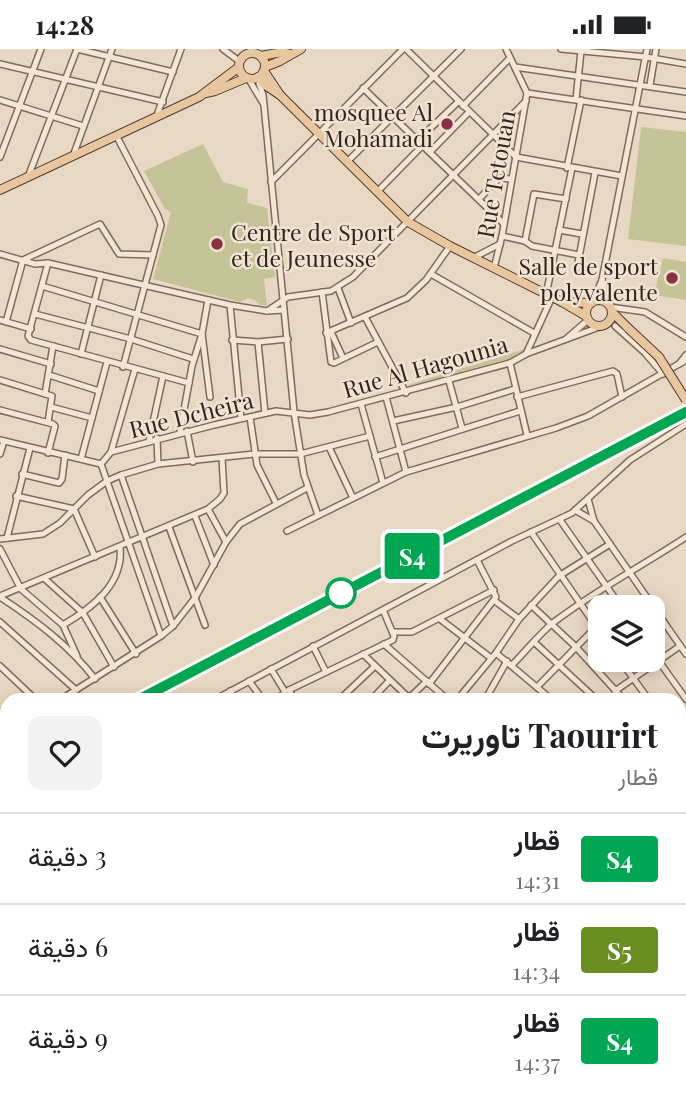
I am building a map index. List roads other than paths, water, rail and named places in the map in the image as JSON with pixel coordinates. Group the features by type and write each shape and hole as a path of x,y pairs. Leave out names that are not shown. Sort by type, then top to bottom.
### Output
{"main road":[{"path":"0,190 206,93 248,53 301,49"},
{"path":"206,93 215,92 256,75 283,52"},
{"path":"255,53 256,75"},
{"path":"239,64 280,95 408,222 562,302 594,325 627,327"},
{"path":"562,302 600,301 609,308 659,357 686,400"},
{"path":"587,318 586,310 592,302"},
{"path":"608,325 609,308"}],"street":[{"path":"0,157 40,49"},
{"path":"28,177 77,49 173,72"},
{"path":"73,156 112,49"},
{"path":"157,117 181,49"},
{"path":"223,49 239,64"},
{"path":"271,182 404,49 516,157 622,176"},
{"path":"348,162 461,49"},
{"name":"Rue Tetouan","path":"494,268 527,93 506,49"},
{"path":"561,49 646,57 686,64"},
{"path":"592,302 602,280 647,49"},
{"path":"650,85 656,49"},
{"path":"526,354 549,296 566,199 581,51"},
{"path":"378,191 421,143 510,58"},
{"path":"0,64 163,102"},
{"path":"515,67 640,83 686,92"},
{"path":"256,75 263,103 294,412 307,488 318,515"},
{"path":"363,89 504,224"},
{"path":"527,93 686,115"},
{"path":"0,100 83,126"},
{"path":"267,311 299,294 338,288 353,277 526,101"},
{"path":"430,152 469,112"},
{"path":"116,135 161,225 123,367"},
{"path":"269,163 284,167"},
{"path":"577,268 595,173"},
{"path":"479,199 499,178 511,179"},
{"path":"526,241 534,194 566,199"},
{"path":"31,329 3,321 23,260 101,224 116,252 153,254"},
{"path":"559,230 582,234"},
{"path":"502,236 526,241 533,246 579,255"},
{"path":"473,258 500,244"},
{"path":"328,332 407,297 431,274 450,246"},
{"path":"0,254 35,264 48,263 230,305 267,311 284,310"},
{"path":"48,263 29,336 31,340 189,383"},
{"path":"431,274 534,333"},
{"path":"81,354 101,275"},
{"path":"602,280 609,308 645,312 686,337"},
{"path":"42,286 202,334"},
{"path":"338,288 351,323"},
{"path":"321,292 330,360 334,363 378,342"},
{"path":"193,462 184,432 192,362 202,334 208,300"},
{"path":"230,305 242,418"},
{"path":"35,314 131,339 192,362 207,364"},
{"path":"365,317 405,393"},
{"path":"564,341 587,318"},
{"path":"608,325 645,353 663,374"},
{"name":"Rue Al Hagounia","path":"294,412 318,414 449,381 510,363 526,354 608,325"},
{"path":"328,332 343,358"},
{"path":"202,334 210,397"},
{"path":"232,340 288,339"},
{"path":"258,341 265,413"},
{"path":"45,394 53,346"},
{"path":"0,349 51,364"},
{"path":"287,531 406,472 576,421 663,374 686,358"},
{"path":"82,459 107,362"},
{"path":"510,363 527,435"},
{"path":"111,452 135,369"},
{"path":"517,397 613,371 617,373 622,397"},
{"path":"49,375 99,391"},
{"path":"149,441 163,376"},
{"path":"0,380 53,397 48,422"},
{"path":"449,381 462,428"},
{"path":"393,421 457,407 515,389"},
{"path":"386,397 406,472"},
{"path":"361,404 383,483"},
{"path":"51,407 92,418"},
{"path":"0,410 55,426 48,453"},
{"path":"375,457 520,411"},
{"name":"Rue Dcheira","path":"101,464 111,452 157,438 265,413 294,412"},
{"path":"250,417 254,454 276,503"},
{"path":"226,693 477,560 560,520 588,499 630,460 686,424"},
{"path":"30,448 4,538 43,534 107,481 158,464 254,454 300,454 370,436"},
{"path":"157,438 158,464"},
{"path":"0,454 2,440 101,464 161,636"},
{"path":"330,447 354,498"},
{"path":"22,474 59,483 65,455"},
{"path":"0,596 208,509 223,493 222,458"},
{"path":"121,475 173,626"},
{"path":"221,532 307,488"},
{"path":"16,496 75,509"},
{"path":"588,499 594,520 686,654"},
{"path":"75,509 95,557"},
{"path":"208,509 226,542"},
{"path":"575,510 594,520"},
{"path":"195,516 214,566"},
{"path":"560,520 612,595"},
{"path":"71,693 136,654 173,626 195,598 226,542 240,524"},
{"path":"169,527 205,625"},
{"path":"531,532 588,616"},
{"path":"490,693 510,663 552,624 605,586 649,562 686,537"},
{"path":"463,693 519,619 559,576 610,544"},
{"path":"63,625 83,614 109,588 120,566 120,547"},
{"path":"0,549 21,589 63,625 77,656"},
{"path":"415,693 428,682 495,601 497,596 477,560"},
{"path":"45,579 83,614 114,667"},
{"path":"393,632 412,632 494,590"},
{"path":"0,596 77,656 94,678"},
{"path":"100,597 136,654"},
{"path":"495,601 519,619"},
{"path":"531,605 576,647 617,692 641,672"},
{"path":"284,693 393,640 393,632 383,610"},
{"path":"440,619 465,639 510,663 541,693"},
{"path":"1,624 76,690"},
{"path":"537,687 588,638"},
{"path":"534,642 589,693"},
{"path":"384,644 440,693"},
{"path":"313,646 326,672"},
{"path":"665,656 680,646"},
{"path":"363,655 402,693"},
{"path":"0,666 29,693"},
{"path":"346,693 375,666"},
{"path":"271,669 287,691"},
{"path":"665,670 682,693"},
{"path":"629,672 644,693"},
{"path":"377,693 390,680"},
{"path":"249,681 258,693"}],"railway":[{"path":"151,693 686,412"}],"train":[{"name":"S4","path":"151,693 686,412"}],"place":[{"name":"mosquee Al Mohamadi","path":"447,124"},
{"name":"Centre de Sport et de Jeunesse","path":"217,244"},
{"name":"Salle de sport polyvalente","path":"672,278"}]}
